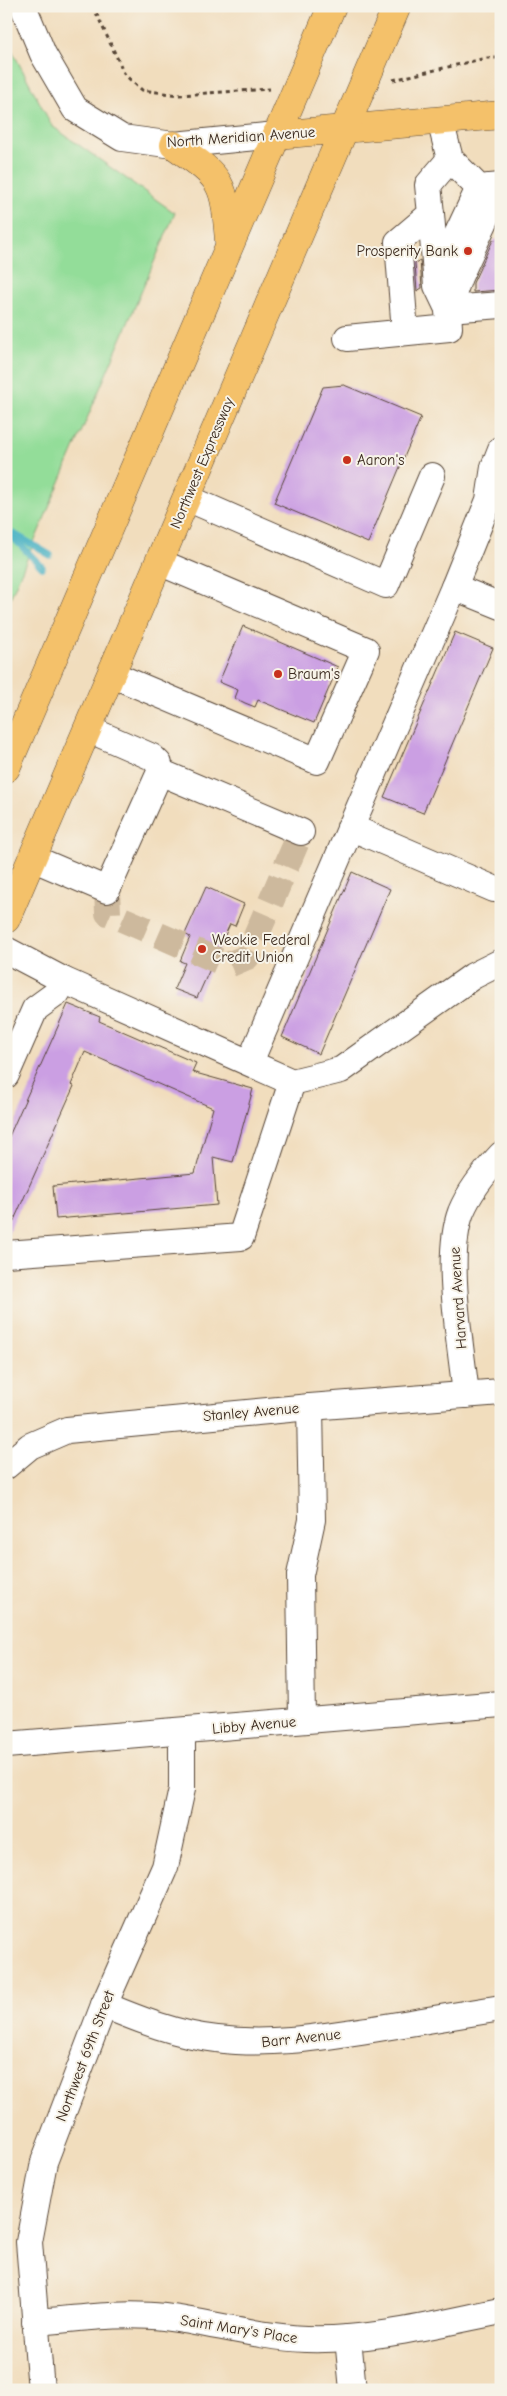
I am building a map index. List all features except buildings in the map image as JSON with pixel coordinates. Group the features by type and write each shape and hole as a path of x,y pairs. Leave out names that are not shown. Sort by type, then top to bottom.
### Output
{"main road":[{"path":"6,768 332,6"},
{"name":"Northwest Expressway","path":"6,919 397,6"},
{"name":"North Meridian Avenue","path":"276,135 501,115"},
{"path":"174,145 206,168 219,181 225,201 229,245"}],"street":[{"name":"North Meridian Avenue","path":"22,6 43,54 75,109 122,138 174,145 276,135"},
{"path":"347,338 449,328 448,309 459,277 456,237 490,187 450,159 440,120"},
{"path":"448,309 437,286 428,184 450,159"},
{"path":"405,332 398,242 431,214"},
{"path":"448,309 501,305"},
{"path":"250,1062 454,587 489,500 494,466 501,449"},
{"path":"187,498 386,584 432,476"},
{"path":"111,674 317,761 366,650 159,562"},
{"path":"454,587 501,606"},
{"path":"32,858 107,890 160,772 159,764 152,757 88,729"},
{"path":"160,772 301,832"},
{"path":"350,827 494,889"},
{"path":"6,950 62,980 292,1082 341,1070 473,976 501,962"},
{"path":"6,1076 35,1009 57,993 62,980"},
{"path":"6,1254 242,1237 292,1082"},
{"name":"Harvard Avenue","path":"466,1395 454,1277 454,1245 461,1213 469,1195 486,1170 501,1155"},
{"name":"Stanley Avenue","path":"9,1464 30,1446 68,1430 310,1407 501,1392"},
{"path":"302,1720 300,1575 312,1520 310,1407"},
{"name":"Libby Avenue","path":"6,1745 501,1704"},
{"name":"Northwest 69th Street","path":"41,2390 30,2242 44,2162 104,2006 165,1867 182,1789 182,1731"},
{"name":"Barr Avenue","path":"104,2006 178,2031 215,2039 251,2042 283,2042 329,2036 501,2008"},
{"name":"Saint Mary's Place","path":"35,2322 108,2317 162,2317 269,2336 307,2339 348,2338 406,2331 501,2311"},
{"path":"348,2338 353,2390"}],"path":[{"path":"93,6 125,75 142,90 178,95 250,91"},
{"path":"425,73 486,58 501,58"}],"green space":[{"path":"6,39 52,126 175,213 6,608"}],"waterway":[{"path":"6,530 42,567"},
{"path":"14,534 50,555"}],"tunnel":[{"path":"107,890 108,913 228,965 247,957 301,832"}],"place":[{"name":"Prosperity Bank","path":"468,251"},
{"name":"Aaron's","path":"347,460"},
{"name":"Braum's","path":"278,674"},
{"name":"Weokie Federal Credit Union","path":"202,949"}]}
